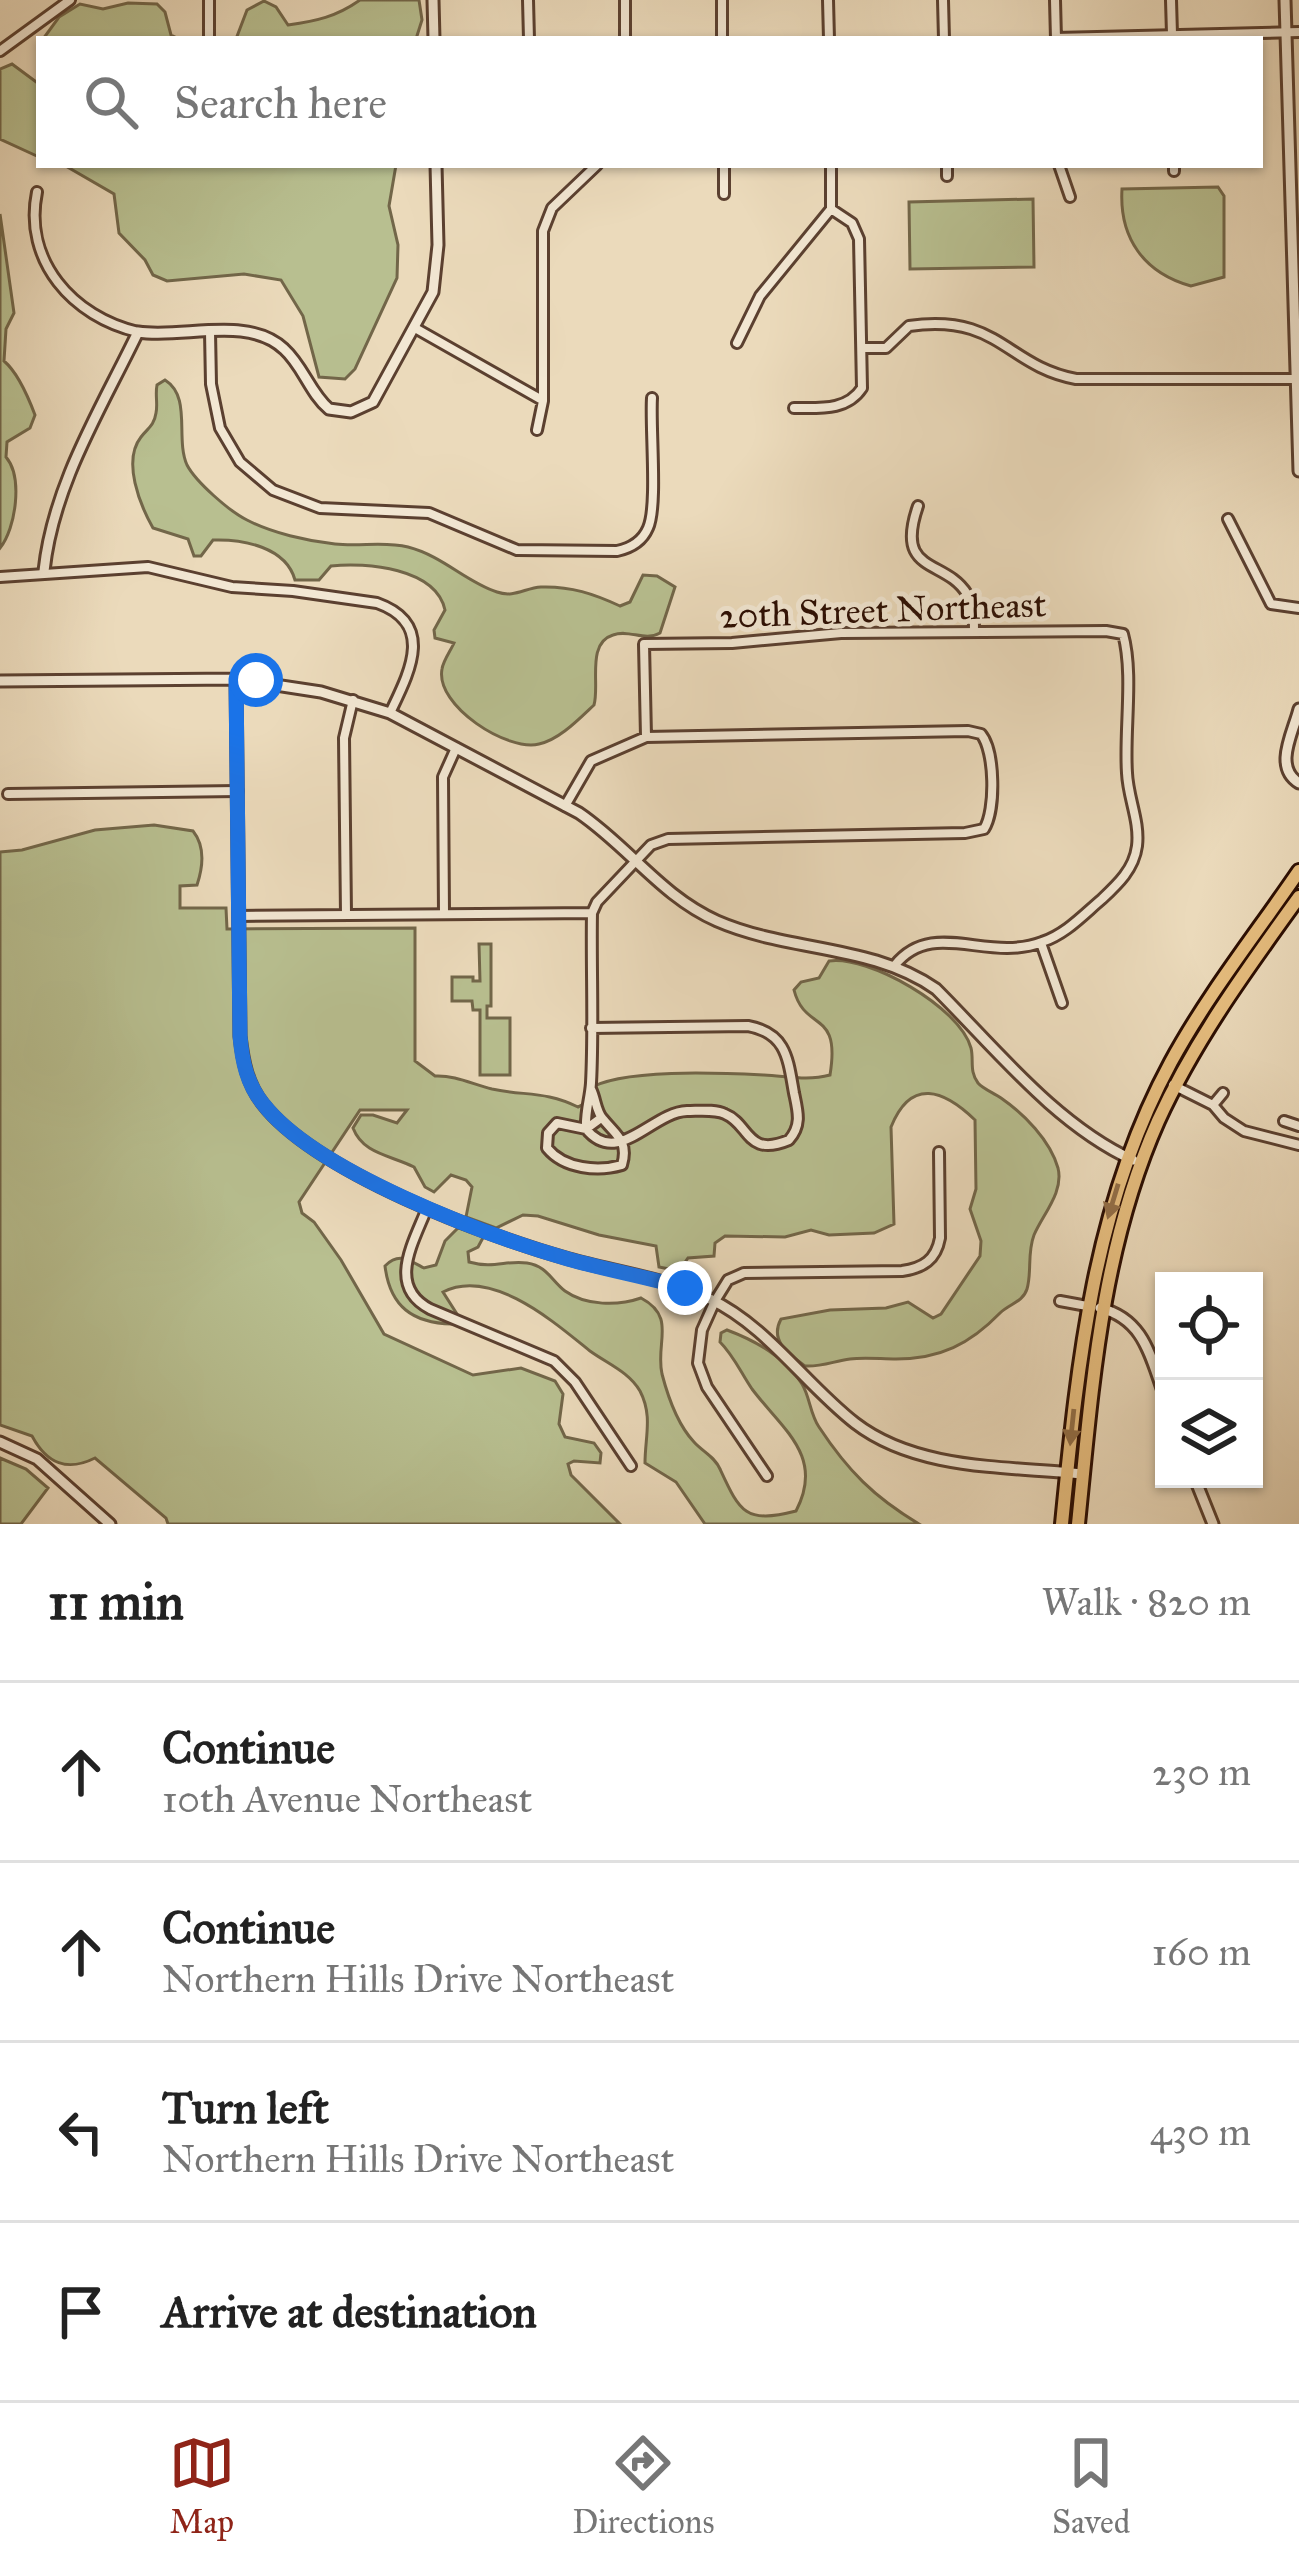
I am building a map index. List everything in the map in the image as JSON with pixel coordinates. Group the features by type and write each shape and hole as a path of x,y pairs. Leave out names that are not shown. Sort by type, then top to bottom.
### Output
{"main road":[{"path":"1062,1524 1094,1307 1127,1158 1213,994 1299,871"},
{"path":"1078,1524 1094,1307 1169,1083 1299,897"}],"street":[{"path":"0,51 70,0"},
{"path":"209,0 209,36"},
{"path":"433,0 434,36"},
{"path":"528,0 529,36"},
{"path":"625,0 625,36"},
{"path":"722,0 722,36"},
{"path":"828,0 829,36"},
{"path":"943,0 944,36"},
{"path":"1055,0 1056,36"},
{"path":"1171,0 1172,36"},
{"path":"1285,0 1299,471"},
{"path":"1195,36 1299,32"},
{"path":"38,192 34,226 51,274 86,311 138,332 255,333 279,344 324,406 351,412 373,402 415,328 436,279 436,168"},
{"path":"537,430 544,400 543,231 552,208 594,168"},
{"path":"724,168 724,194"},
{"path":"737,343 760,296 831,209 831,168"},
{"path":"1060,168 1070,197"},
{"path":"794,409 831,407 855,398 862,388 858,233 847,218 831,209"},
{"path":"862,348 886,347 909,326 946,323 970,326 1048,371 1076,380 1298,379"},
{"path":"415,328 544,400"},
{"path":"44,571 50,527 70,472 138,332"},
{"path":"211,332 211,384 220,428 240,462 273,490 320,508 429,513 518,550 617,551 642,537 651,517 652,398"},
{"path":"918,506 913,521 919,559 965,590 974,612 974,631"},
{"path":"1228,519 1268,600 1275,606 1299,608"},
{"path":"0,577 148,567 232,587 357,598 389,607 408,627 415,651 390,713"},
{"name":"20th Street Northeast","path":"646,737 644,644 731,643 841,633 1123,634 1127,779 1138,837 1134,861 1109,892 1067,929 1042,943"},
{"path":"236,679 242,1053 255,1094 273,1116 324,1154 428,1206 563,1258 685,1288 715,1301 752,1327 859,1426 896,1446 942,1459 1083,1474"},
{"path":"0,681 236,679 288,684 390,713 595,824 676,898 738,930 895,965 936,989 1065,1115 1142,1164"},
{"path":"346,914 344,738 352,700"},
{"path":"1299,709 1285,764 1289,777 1299,783"},
{"path":"565,806 591,761 646,737 975,732 987,739 988,823 976,832 659,841 597,902 592,913 591,1028 591,1090 601,1118 618,1130 622,1142 625,1160 617,1168 565,1162 547,1148 548,1133 557,1123 586,1129 601,1141 622,1142 631,1141 664,1117 698,1112 730,1117 753,1141 783,1144 798,1125 792,1079 786,1049 760,1028 591,1028"},
{"path":"444,913 442,778 455,748"},
{"path":"8,794 238,790"},
{"path":"239,916 592,913"},
{"path":"895,965 908,950 924,942 1008,949 1042,943 1062,1003"},
{"path":"1169,1083 1213,1105 1244,1131 1299,1145"},
{"path":"586,1129 585,1100 591,1090"},
{"path":"1213,1105 1223,1093"},
{"path":"586,1129 601,1118"},
{"path":"1284,1121 1299,1126"},
{"path":"767,1476 700,1374 698,1349 715,1301 728,1280 744,1273 902,1271 932,1259 940,1238 939,1152"},
{"path":"428,1206 406,1263 411,1296 430,1309 554,1361 575,1382 631,1466"},
{"path":"1060,1301 1124,1316 1137,1327 1158,1380"},
{"path":"0,1442 37,1459 110,1524"},
{"path":"1199,1488 1213,1524"}],"green space":[{"path":"360,0 419,0 422,20 417,36 237,36 247,10 264,1 276,7 288,25 343,11"},
{"path":"128,3 157,4 173,36 45,36 59,17 80,4 103,9"},
{"path":"12,64 36,82 36,156 0,139 0,69"},
{"path":"69,168 395,168 389,206 398,245 397,278 355,369 345,379 319,377 303,316 281,280 244,274 167,281 153,275 119,233 114,194"},
{"path":"1218,187 1224,196 1224,277 1191,286 1148,263 1130,238 1122,189"},
{"path":"1033,199 1034,267 910,269 909,202"},
{"path":"0,214 14,313 6,329 4,361 35,415 30,428 7,442 15,503 0,548"},
{"path":"165,380 181,407 187,465 214,496 247,520 313,541 408,547 503,594 562,588 620,606 630,602 643,575 657,576 675,587 660,633 605,639 597,655 594,705 554,738 526,745 493,734 461,711 443,683 443,666 454,643 435,638 434,630 445,610 428,585 398,571 362,565 331,566 319,580 295,580 283,560 262,547 213,540 201,556 194,556 188,539 153,528 138,495 133,458 155,417 157,385"},
{"path":"154,825 193,831 201,850 201,871 197,885 180,886 180,908 226,908 227,929 415,928 415,1061 435,1076 545,1096 578,1107 587,1102 587,1090 622,1078 830,1075 831,1040 799,1003 794,990 801,982 819,978 829,961 846,961 888,975 950,1016 971,1048 978,1083 1027,1120 1054,1158 1058,1186 1032,1242 1025,1293 966,1341 927,1356 855,1358 805,1366 779,1340 781,1319 830,1310 886,1308 908,1302 933,1318 941,1314 980,1256 981,1241 970,1209 976,1189 975,1120 940,1096 929,1093 908,1101 891,1127 894,1224 874,1233 829,1235 811,1230 785,1237 725,1236 715,1243 714,1256 688,1258 679,1271 659,1267 656,1246 538,1216 523,1215 496,1228 466,1217 472,1187 466,1180 451,1175 434,1192 425,1187 414,1167 370,1149 353,1128 361,1115 397,1123 407,1110 360,1110 299,1202 302,1213 341,1260 384,1334 473,1375 521,1368 555,1381 563,1394 559,1424 565,1437 594,1443 601,1453 600,1463 568,1464 571,1475 620,1524 168,1524 95,1458 59,1463 32,1436 0,1425 0,852 95,830"},
{"path":"479,944 491,944 487,1018 510,1018 510,1075 480,1075 480,1010 473,1010 472,1001 452,1001 452,977 480,981"},
{"path":"458,1228 485,1234 478,1247 468,1252 469,1262 534,1265 582,1300 612,1303 641,1298 652,1305 662,1322 662,1374 674,1410 688,1435 718,1465 746,1511 765,1516 796,1511 806,1474 796,1444 720,1342 721,1333 727,1330 788,1366 805,1389 816,1422 841,1457 875,1493 919,1524 705,1524 676,1482 645,1463 646,1409 640,1391 624,1373 502,1292 462,1286 443,1292 457,1314 452,1324 415,1316 398,1302 385,1266 400,1258 424,1268 436,1265 445,1241"},
{"path":"0,1458 26,1469 48,1488 21,1524 0,1524"}],"route":[{"path":"256,680 236,679 240,1036 255,1094 273,1116 305,1141 384,1187 559,1256 685,1288"}]}
